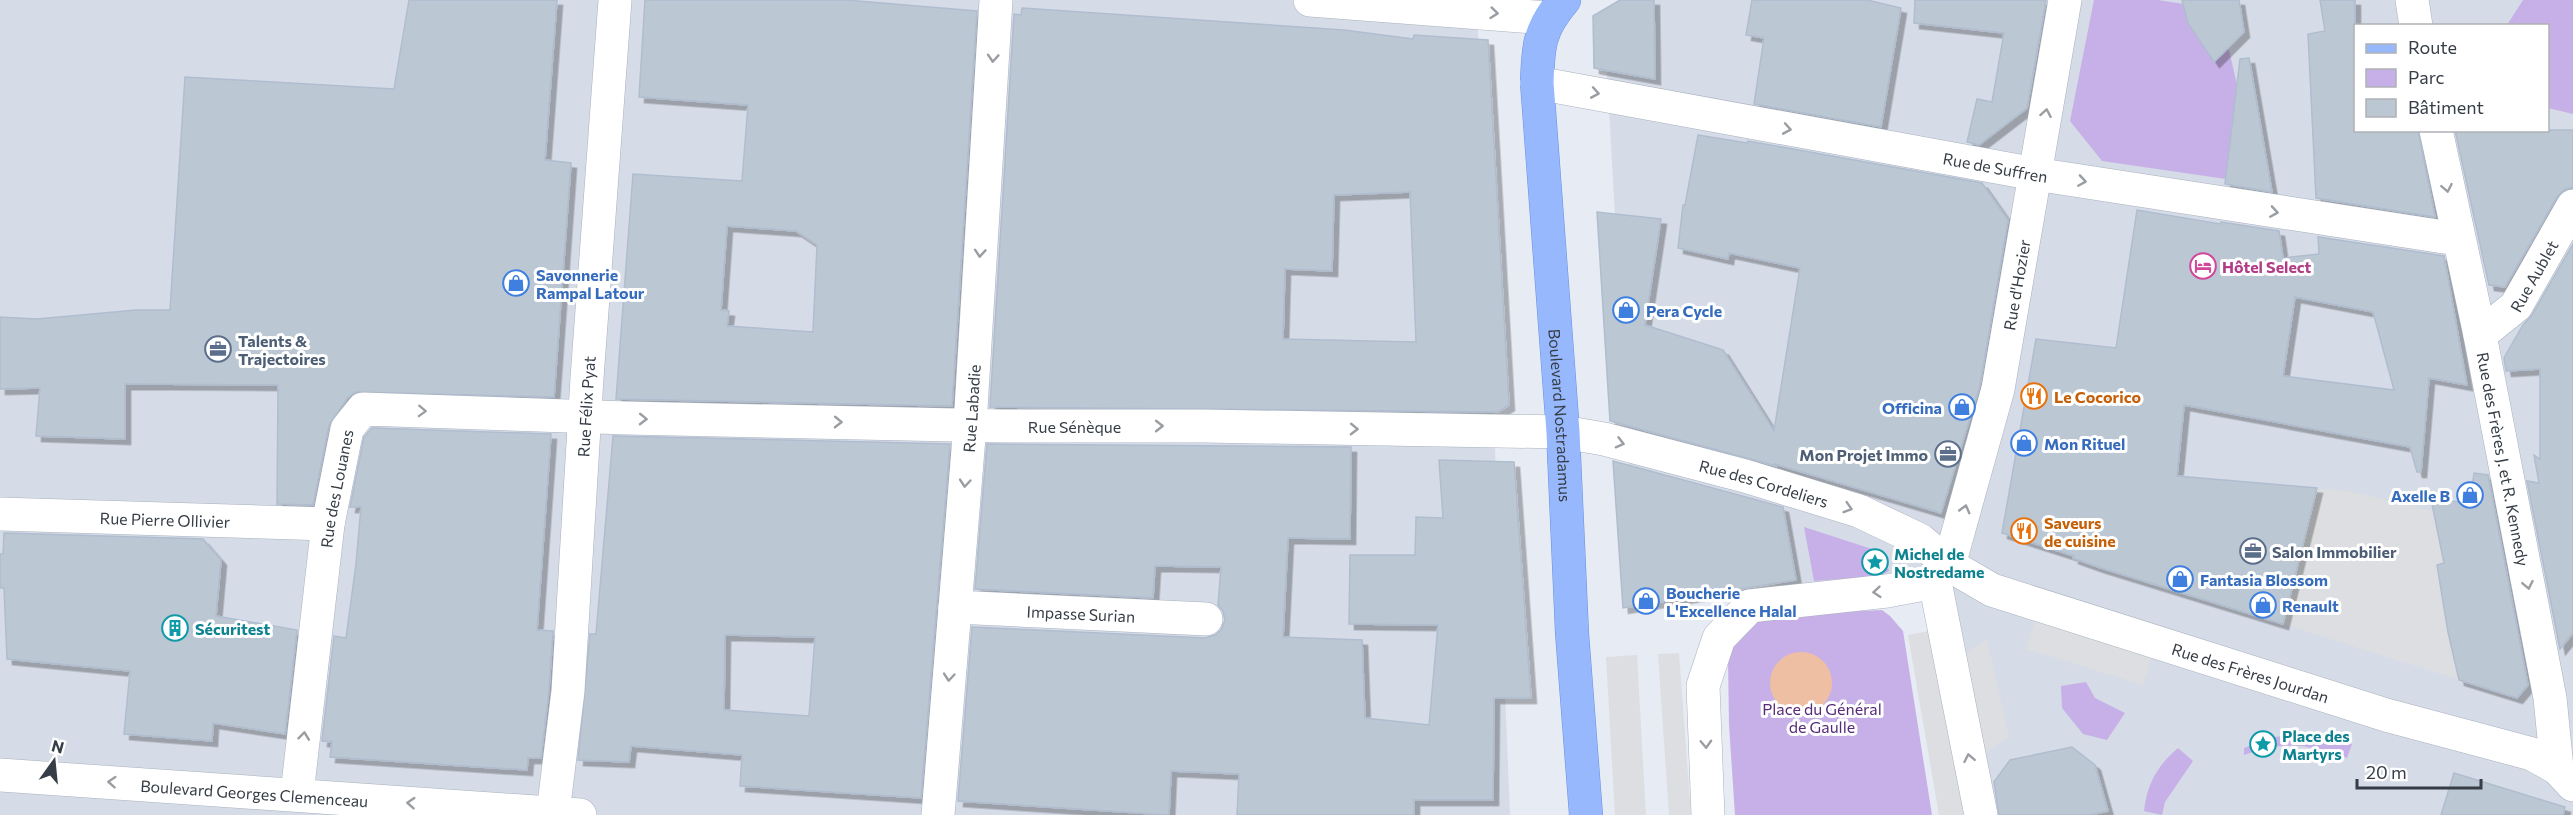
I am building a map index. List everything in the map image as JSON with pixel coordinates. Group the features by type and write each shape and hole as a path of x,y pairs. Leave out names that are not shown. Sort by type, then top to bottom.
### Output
{"main road":[{"name":"Boulevard Nostradamus","path":"1556,9 1538,49 1537,83 1563,432 1572,633 1586,815"}],"street":[{"name":"Rue Félix Pyat","path":"567,814 568,691 615,0"},
{"name":"Rue Labadie","path":"938,815 970,425 996,0"},
{"path":"1310,0 1556,9"},
{"name":"Rue d'Hozier","path":"1942,574 1998,388 2065,0"},
{"path":"2412,0 2416,24"},
{"name":"Rue de Suffren","path":"1537,83 2035,174 2457,239"},
{"name":"Rue des Frères J. et R. Kennedy","path":"2436,132 2457,239 2480,335 2565,777"},
{"name":"Rue Aublet","path":"2480,335 2516,306 2573,206"},
{"name":"Rue des Louanes","path":"297,794 328,524 346,429 363,409 585,417"},
{"name":"Rue Sénèque","path":"585,417 970,425 1563,432"},
{"name":"Rue des Cordeliers","path":"1563,432 1604,439 1745,476 1859,511 1920,540 1942,574"},
{"name":"Rue Pierre Ollivier","path":"0,514 328,524"},
{"path":"1708,815 1703,686 1719,638 1726,630 1750,606 1887,591 1942,574 1981,815"},
{"name":"Rue des Frères Jourdan","path":"1942,574 2377,712 2532,754 2565,777"},
{"name":"Impasse Surian","path":"955,607 1206,619"},
{"name":"Boulevard Georges Clemenceau","path":"0,775 567,814"}],"shaded area":[{"path":"0,0 1494,0 1477,11 1510,815 0,815"},
{"path":"1642,0 2573,0 2573,815 1982,815 1935,582 1636,588 1604,20"},
{"path":"2317,488 2353,492 2434,511 2444,563 2437,565 2459,680 2283,624"},
{"path":"2035,620 2152,656 2143,685 2026,649"},
{"path":"1935,630 1966,815 1939,815 1908,635"},
{"path":"1987,639 2009,737 1984,754 1963,655"},
{"path":"1801,652 1818,657 1823,661 1827,666 1832,683 1827,700 1823,705 1818,709 1801,714 1784,709 1779,705 1775,700 1770,683 1775,666 1779,661 1784,657"},
{"path":"1679,653 1691,815 1669,815 1658,654"},
{"path":"1637,655 1646,815 1615,815 1606,657"}],"green space":[{"path":"2094,0 2158,0 2184,4 2216,47 2229,50 2237,85 2226,179 2102,161 2070,121"},
{"path":"2523,0 2573,0 2573,114 2549,108 2549,24 2508,24"},
{"path":"1804,527 1878,551 1885,558 1889,571 1880,576 1814,581"},
{"name":"Place du Général de Gaulle","path":"1882,610 1903,631 1932,815 1735,815 1729,725 1728,660 1738,631 1760,616"},
{"path":"2086,682 2095,698 2125,713 2107,740 2083,734 2062,708 2061,686"},
{"path":"2310,734 2352,744 2347,758 2296,746 2272,747 2244,755 2244,748 2274,737"},
{"path":"2178,748 2193,761 2165,802 2162,815 2144,811 2154,776"}],"building":[{"path":"409,0 557,0 545,160 571,163 554,397 356,392 348,397 329,425 313,505 277,504 278,385 125,384 125,439 36,436 40,388 0,389 0,317 37,319 136,310 170,310 185,77 394,89"},
{"path":"645,0 846,0 977,11 952,406 616,399 633,174 742,181 748,105 639,97","holes":["727,226 796,231 817,245 813,332 727,326 729,311 721,310"]},
{"path":"1620,0 1654,0 1655,79 1594,68 1593,16"},
{"path":"1752,0 1867,0 1901,8 1881,127 1754,104 1764,38 1746,35"},
{"path":"1915,0 2046,0 2027,108 1979,145 1967,142 1977,99 1992,102 2004,33 1914,23"},
{"path":"2182,0 2239,0 2244,32 2214,62 2188,23"},
{"path":"2320,0 2355,0 2354,132 2418,132 2435,217 2316,198 2308,34 2325,31"},
{"path":"1022,8 1344,30 1413,39 1414,35 1488,40 1509,405 1498,412 990,407 1014,14 1021,15","holes":["1410,192 1416,342 1283,339 1285,269 1332,271 1334,195"]},
{"path":"2249,58 2272,192 2225,184 2240,59"},
{"path":"2573,130 2573,187 2564,190 2557,197 2505,287 2489,285 2455,132"},
{"path":"1698,135 1747,143 1748,141 1982,183 2008,220 1980,385 1941,513 1775,464 1776,466 1610,421 1597,212 1661,219 1645,325 1723,350 1774,431 1800,268 1729,253 1728,259 1678,248 1683,205 1685,205"},
{"path":"2137,210 2279,231 2283,258 2319,254 2318,237 2444,256 2467,385 2429,378 2421,472 2417,472 2410,447 2184,405 2177,476 2317,488 2283,624 2098,567 2073,558 2074,556 2002,533 2036,339 2116,348","holes":["2295,297 2373,312 2394,390 2283,376"]},
{"path":"2573,244 2573,633 2560,649 2527,481 2539,483 2534,455 2540,459 2540,369 2506,371 2504,358"},
{"path":"372,428 551,434 537,630 553,631 549,689 541,758 528,758 527,770 330,757 332,742 322,741 334,636 346,638 356,564 361,507 350,507 364,437"},
{"path":"613,436 950,444 921,798 740,786 742,755 631,746 629,762 578,760 590,634 596,634","holes":["725,635 815,637 809,716 724,710"]},
{"path":"987,444 1351,447 1350,539 1288,538 1283,637 1362,640 1365,718 1429,725 1438,625 1349,624 1350,555 1415,555 1416,517 1443,518 1439,460 1514,462 1531,698 1494,698 1493,800 1414,800 1414,815 1237,815 1239,774 1171,771 1169,815 958,801 972,627 1205,638 1221,630 1225,620 1223,611 1218,605 1221,567 1155,566 1153,598 975,589"},
{"path":"1613,461 1783,507 1796,580 1623,608"},
{"path":"2474,473 2488,475 2528,685 2517,698 2459,680 2448,632 2437,565 2444,563 2431,499 2470,503"},
{"path":"4,533 203,539 221,560 216,616 297,630 285,734 213,723 212,741 124,734 130,671 7,659 4,588 0,588 0,554 3,554"},
{"path":"2072,747 2095,765 2108,811 2090,815 1999,815 1994,782 2010,760"},
{"path":"2454,773 2565,807 2563,815 2441,815"}],"place":[{"name":"Hôtel Select","path":"2203,266"},
{"name":"Savonnerie Rampal Latour","path":"516,283"},
{"name":"Pera Cycle","path":"1626,310"},
{"name":"Talents & Trajectoires","path":"218,349"},
{"name":"Le Cocorico","path":"2034,396"},
{"name":"Officina","path":"1962,407"},
{"name":"Mon Rituel","path":"2024,443"},
{"name":"Mon Projet Immo","path":"1948,454"},
{"name":"Axelle B","path":"2470,495"},
{"name":"Saveurs de cuisine","path":"2024,531"},
{"name":"Salon Immobilier","path":"2253,551"},
{"name":"Michel de Nostredame","path":"1875,562"},
{"name":"Fantasia Blossom","path":"2180,579"},
{"name":"Boucherie L'Excellence Halal","path":"1646,601"},
{"name":"Renault","path":"2263,605"},
{"name":"Sécuritest","path":"175,628"},
{"name":"Place des Martyrs","path":"2263,744"}]}
